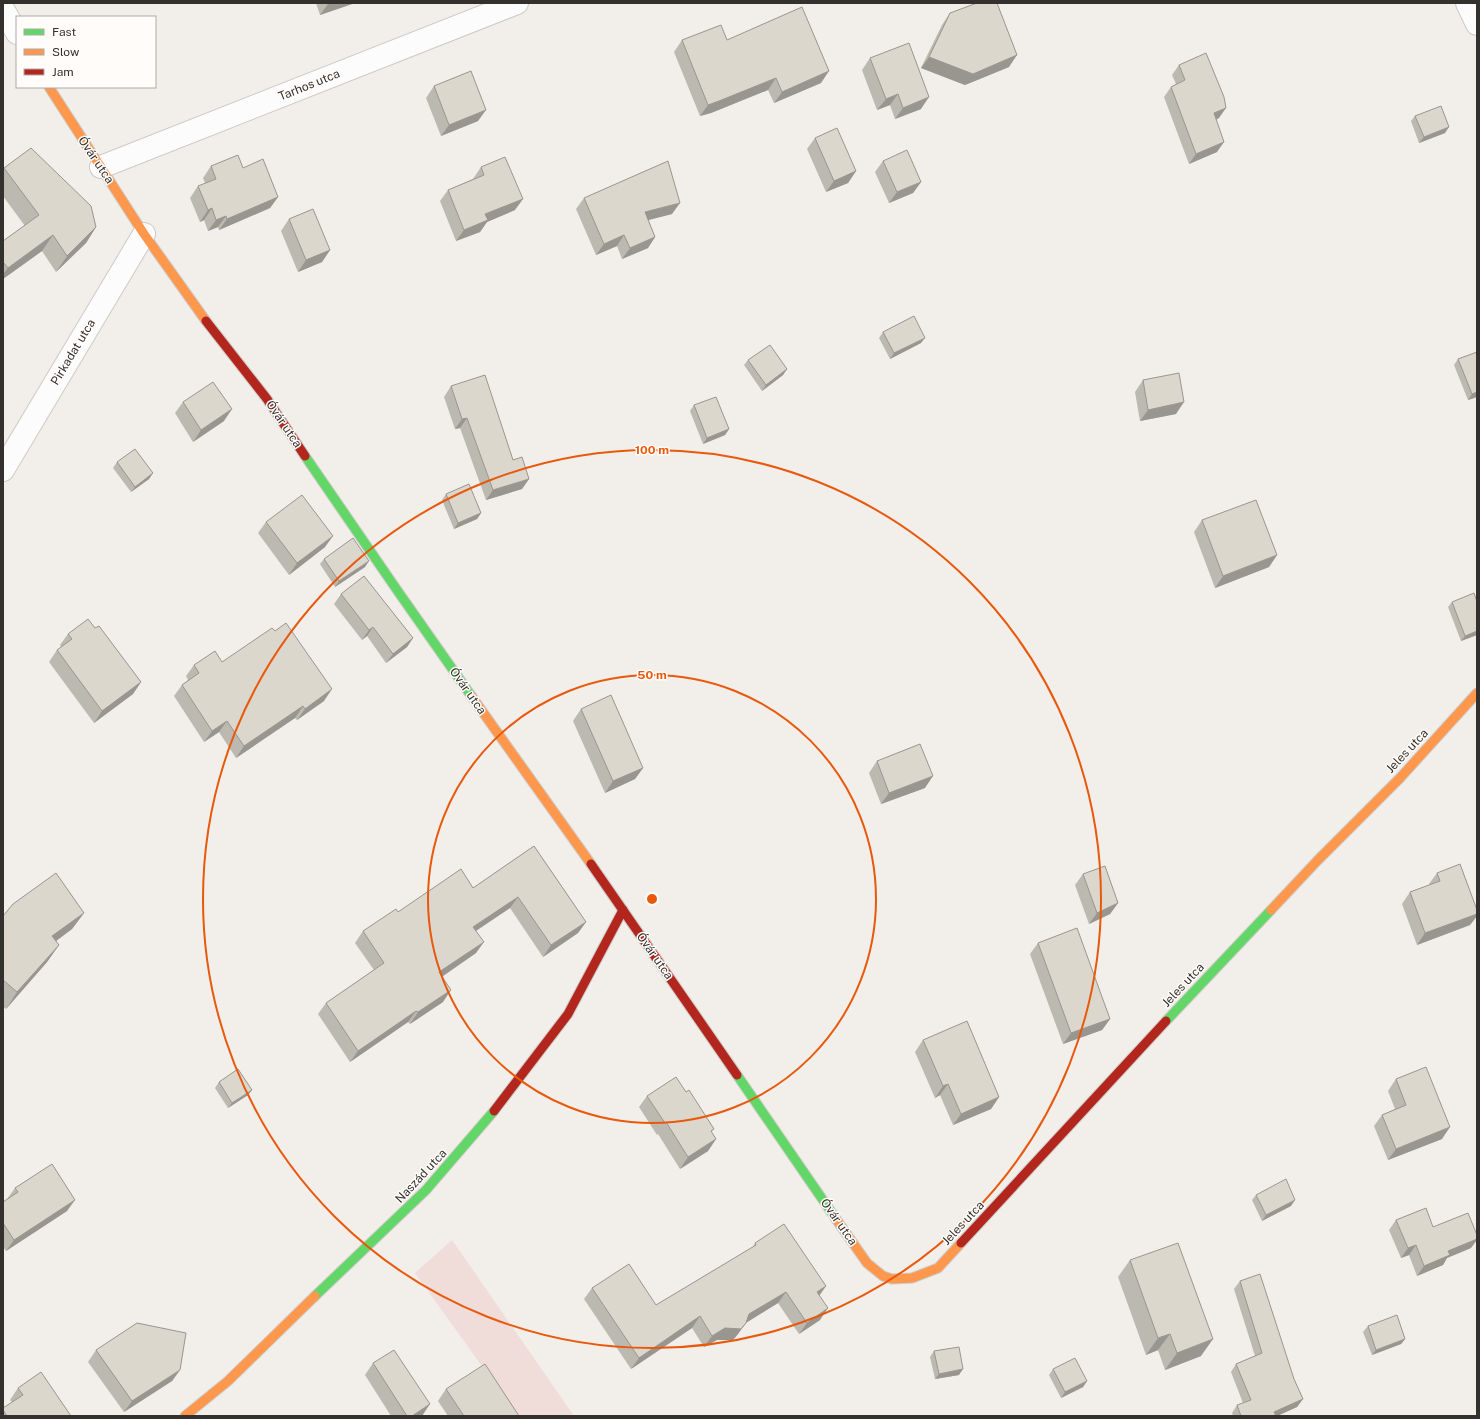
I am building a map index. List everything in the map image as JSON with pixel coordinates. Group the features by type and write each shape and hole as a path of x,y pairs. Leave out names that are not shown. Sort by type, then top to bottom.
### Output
{"street":[{"name":"Tarhos utca","path":"101,167 517,3"},
{"path":"1468,3 1477,24"},
{"path":"3,9 16,31"},
{"name":"Óvár utca","path":"50,88 144,234 203,317 267,399 397,590 623,910 867,1263 885,1276 900,1279"},
{"name":"Pirkadat utca","path":"3,470 144,234"},
{"name":"Jeles utca","path":"900,1279 916,1278 938,1268 1175,1011 1312,867 1400,778 1477,693"},
{"name":"Naszád utca","path":"185,1416 228,1381 426,1190 496,1109 568,1014 623,910"}],"shaded area":[{"path":"452,1240 574,1416 518,1416 415,1273"}],"building":[{"path":"977,3 997,3 1017,55 973,74 929,57 950,13"},
{"path":"802,7 829,71 782,92 776,78 708,105 682,40 721,25 727,40"},
{"path":"909,43 929,97 903,108 898,94 886,99 870,58"},
{"path":"1206,53 1224,97 1226,108 1214,113 1224,142 1196,154 1171,87 1185,80 1179,65"},
{"path":"471,71 486,110 449,125 434,86"},
{"path":"1441,106 1449,127 1424,137 1415,116"},
{"path":"837,128 856,171 834,181 815,138"},
{"path":"31,148 91,206 96,227 67,256 53,235 8,268 3,262 3,241 39,215 4,168"},
{"path":"907,150 921,182 897,192 883,161"},
{"path":"238,155 243,168 263,159 278,197 227,219 226,216 216,220 212,208 208,210 198,186 216,179 211,166"},
{"path":"505,157 523,199 485,214 488,220 464,230 448,190 484,175 481,167"},
{"path":"668,161 680,203 645,212 655,237 630,248 624,235 604,244 584,198"},
{"path":"313,209 330,250 306,260 289,219"},
{"path":"914,316 925,338 894,353 883,332"},
{"path":"770,345 787,369 766,385 748,360"},
{"path":"1477,352 1477,392 1472,394 1458,359"},
{"path":"1179,373 1184,402 1148,410 1143,380"},
{"path":"485,375 513,460 522,457 529,479 493,490 467,418 462,419 451,386"},
{"path":"213,382 232,409 201,430 183,402"},
{"path":"716,397 729,429 707,438 694,405"},
{"path":"135,449 153,473 135,487 117,462"},
{"path":"469,484 481,513 458,523 446,494"},
{"path":"302,495 333,536 297,563 266,522"},
{"path":"1256,500 1277,555 1223,576 1202,520"},
{"path":"353,538 369,561 339,581 324,559"},
{"path":"364,576 413,638 393,654 373,627 369,630 341,594"},
{"path":"1474,593 1477,602 1477,631 1465,636 1452,602"},
{"path":"88,619 95,628 99,626 141,682 102,711 57,650 72,639 68,634"},
{"path":"286,623 332,689 305,709 303,706 244,746 227,721 212,731 182,685 199,673 194,665 215,651 222,662 272,628 275,631"},
{"path":"611,695 643,768 613,781 581,709"},
{"path":"920,744 933,776 889,793 877,761"},
{"path":"534,846 586,922 551,945 518,897 473,927 484,942 439,972 451,990 418,1012 416,1011 358,1051 326,1003 384,963 363,931 396,909 398,912 461,869 473,888"},
{"path":"1460,864 1477,910 1477,914 1425,933 1410,892 1440,881 1437,873"},
{"path":"1105,866 1118,903 1097,913 1083,874"},
{"path":"56,873 84,913 52,936 59,945 17,992 3,980 3,916 13,904"},
{"path":"1077,928 1110,1019 1071,1033 1038,943"},
{"path":"967,1021 999,1097 961,1114 948,1084 943,1086 923,1040"},
{"path":"1426,1067 1450,1127 1396,1149 1382,1115 1406,1105 1396,1079"},
{"path":"238,1069 252,1090 232,1103 219,1082"},
{"path":"676,1077 686,1092 689,1090 714,1129 711,1131 716,1139 688,1157 666,1122 665,1123 647,1096"},
{"path":"52,1164 75,1200 14,1240 3,1223 3,1202 18,1192 15,1188"},
{"path":"1286,1179 1295,1200 1266,1215 1256,1195"},
{"path":"1426,1208 1433,1227 1468,1213 1477,1235 1477,1239 1448,1251 1450,1255 1424,1266 1416,1245 1408,1248 1396,1220"},
{"path":"784,1224 826,1286 817,1292 828,1308 807,1323 786,1292 749,1314 746,1323 741,1329 725,1328 712,1336 700,1316 639,1358 592,1288 629,1264 656,1305 756,1245 755,1243"},
{"path":"1178,1243 1213,1339 1177,1353 1170,1334 1158,1338 1130,1260"},
{"path":"1260,1274 1294,1379 1303,1399 1274,1412 1276,1416 1241,1416 1237,1405 1251,1400 1236,1364 1262,1353 1240,1281"},
{"path":"1397,1315 1405,1339 1376,1350 1368,1326"},
{"path":"137,1323 186,1333 180,1370 132,1401 96,1350"},
{"path":"959,1347 963,1369 939,1374 934,1351"},
{"path":"394,1350 430,1404 412,1416 407,1416 373,1363"},
{"path":"1075,1358 1087,1381 1065,1392 1053,1369"},
{"path":"485,1364 519,1416 464,1416 446,1389"},
{"path":"41,1372 71,1416 7,1416 3,1408 23,1395 18,1388"}],"traffic: fast":[{"path":"305,456 472,697"},
{"path":"1166,1021 1271,910"},
{"path":"737,1075 836,1219"},
{"path":"315,1296 426,1190 494,1111"}],"traffic: slow":[{"path":"50,88 144,234 206,321"},
{"path":"1271,910 1317,861 1400,778 1477,693"},
{"path":"472,697 591,864"},
{"path":"836,1219 867,1263 883,1276 892,1279 912,1278 938,1268 961,1243"},
{"path":"185,1416 228,1381 315,1296"}],"traffic: jam":[{"path":"206,321 267,399 305,456"},
{"path":"591,864 737,1075"},
{"path":"494,1111 568,1014 623,910"},
{"path":"961,1243 1166,1021"}]}
